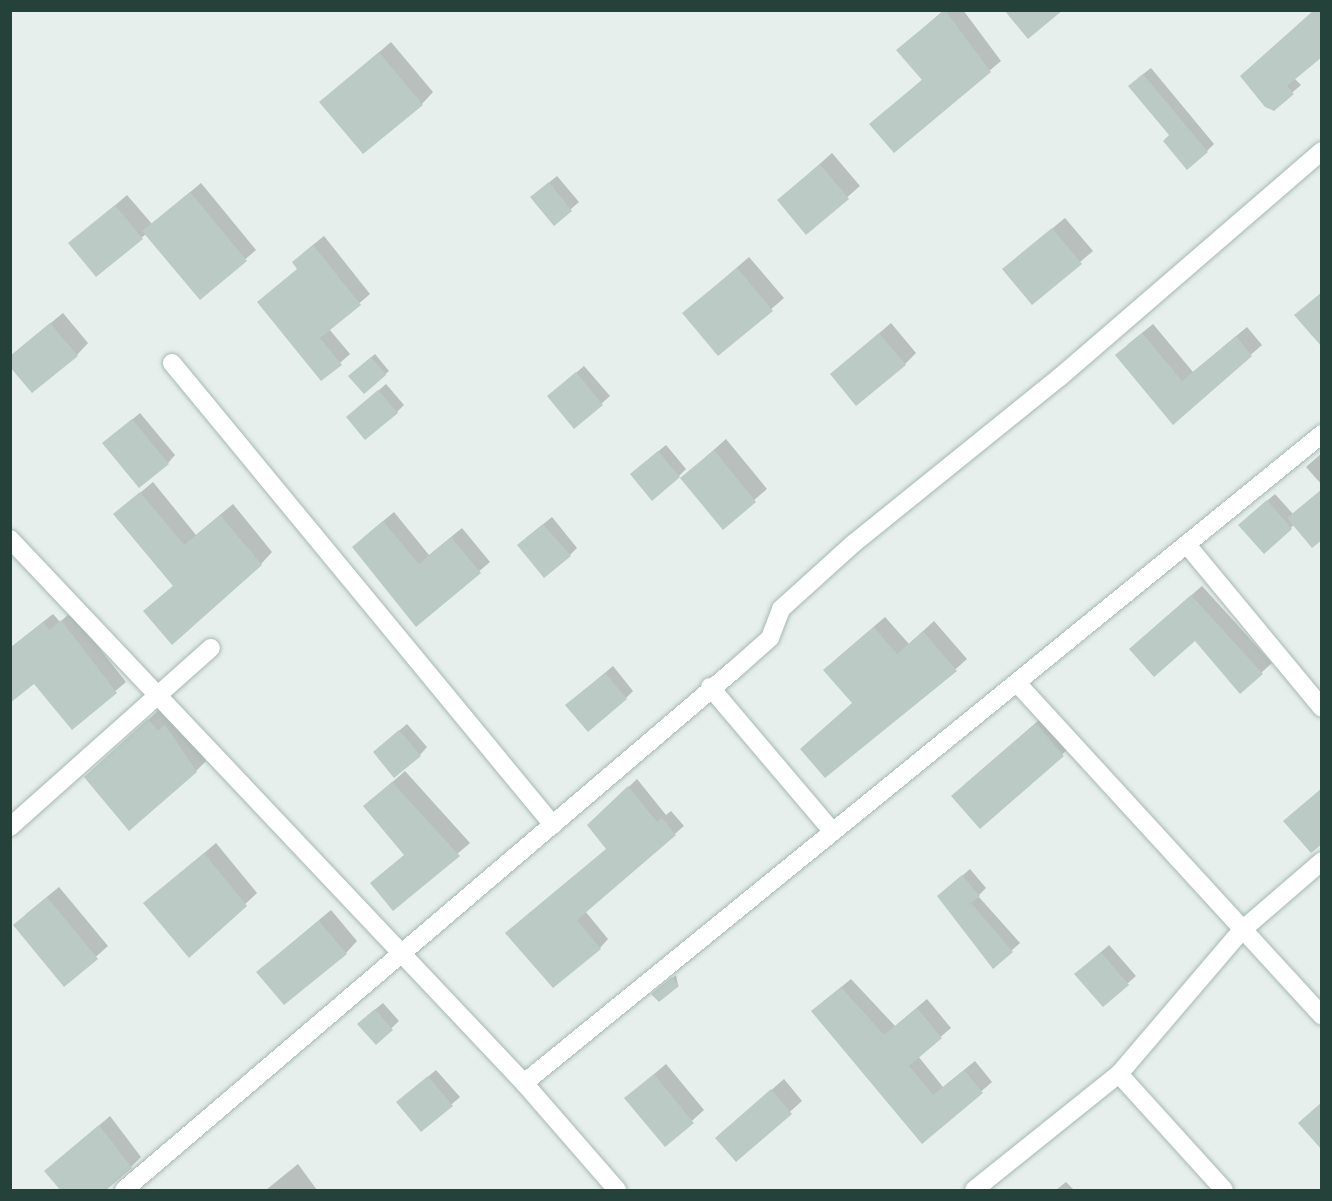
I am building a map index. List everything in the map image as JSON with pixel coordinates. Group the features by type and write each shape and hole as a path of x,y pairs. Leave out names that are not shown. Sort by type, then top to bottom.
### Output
{"street":[{"path":"124,1191 400,957 710,687 770,639 781,609 854,543 1060,377 1322,151"},
{"path":"172,363 553,825"},
{"path":"524,1083 832,831 1188,546 1322,434"},
{"path":"10,539 153,695 400,957 524,1083 617,1191"},
{"path":"1188,546 1322,708"},
{"path":"10,827 153,695 211,648"},
{"path":"1018,684 1241,931 1322,1016"},
{"path":"710,687 832,831"},
{"path":"974,1191 1119,1074 1241,931 1322,861"},
{"path":"1119,1074 1224,1191"}],"building":[{"path":"945,10 991,72 894,153 869,124 922,80 896,50"},
{"path":"1004,10 1063,10 1028,39"},
{"path":"1314,10 1322,10 1322,57 1287,86 1294,94 1274,111 1265,107 1240,76"},
{"path":"379,52 423,105 363,154 319,102"},
{"path":"1143,74 1208,152 1187,170 1163,141 1169,135 1128,86"},
{"path":"820,164 849,199 806,235 777,200"},
{"path":"549,182 572,211 554,226 530,197"},
{"path":"190,192 247,261 200,300 142,231"},
{"path":"115,205 143,239 96,277 68,243"},
{"path":"1052,228 1082,264 1032,305 1002,269"},
{"path":"313,245 361,305 320,338 342,365 321,381 257,302 297,269 292,262"},
{"path":"737,268 773,311 718,356 682,313"},
{"path":"1322,292 1322,347 1294,315"},
{"path":"50,323 78,356 32,393 10,367 10,356"},
{"path":"879,333 906,365 856,406 830,374"},
{"path":"1142,333 1182,381 1236,336 1252,356 1173,425 1115,355"},
{"path":"371,357 386,375 364,394 348,376"},
{"path":"576,372 603,405 574,429 547,396"},
{"path":"378,390 398,413 365,440 346,417"},
{"path":"132,419 169,464 139,488 102,443"},
{"path":"714,450 756,502 723,530 680,478"},
{"path":"658,451 680,477 652,501 630,474"},
{"path":"1322,489 1322,540 1312,548 1287,518"},
{"path":"140,492 184,545 220,515 262,565 172,645 143,611 173,586 113,514"},
{"path":"1267,500 1292,529 1264,554 1238,525"},
{"path":"383,521 419,564 451,537 481,573 416,627 352,547"},
{"path":"543,524 571,556 544,578 517,545"},
{"path":"1191,595 1263,674 1240,694 1195,641 1154,677 1129,649"},
{"path":"61,620 117,693 72,730 34,684 10,703 10,648 43,622 50,630"},
{"path":"874,627 897,654 923,631 957,671 825,778 800,749 852,703 823,670"},
{"path":"605,673 627,699 588,732 565,705"},
{"path":"148,719 158,730 165,725 197,772 129,831 84,777"},
{"path":"1036,723 1064,756 980,829 951,796"},
{"path":"399,730 421,756 394,778 373,752"},
{"path":"392,782 460,856 393,911 370,883 404,855 363,806"},
{"path":"628,786 657,822 662,818 676,835 577,920 601,949 553,988 505,933 606,849 587,825"},
{"path":"1322,788 1322,844 1311,853 1283,821"},
{"path":"204,853 247,906 189,958 143,903"},
{"path":"962,875 980,896 971,903 1013,952 993,969 937,896"},
{"path":"47,897 98,959 64,987 13,925"},
{"path":"319,921 347,954 284,1005 256,972"},
{"path":"1101,952 1129,985 1103,1007 1074,974"},
{"path":"672,977 679,986 659,1002 651,994"},
{"path":"841,987 884,1035 917,1008 942,1038 909,1066 933,1095 964,1070 983,1093 922,1144 811,1011"},
{"path":"375,1009 393,1030 376,1045 357,1024"},
{"path":"654,1074 694,1123 665,1147 624,1098"},
{"path":"428,1076 453,1106 421,1132 396,1102"},
{"path":"771,1089 792,1114 736,1162 715,1138"},
{"path":"1322,1102 1322,1150 1298,1123"},
{"path":"99,1125 132,1168 105,1191 61,1191 44,1171"}]}
